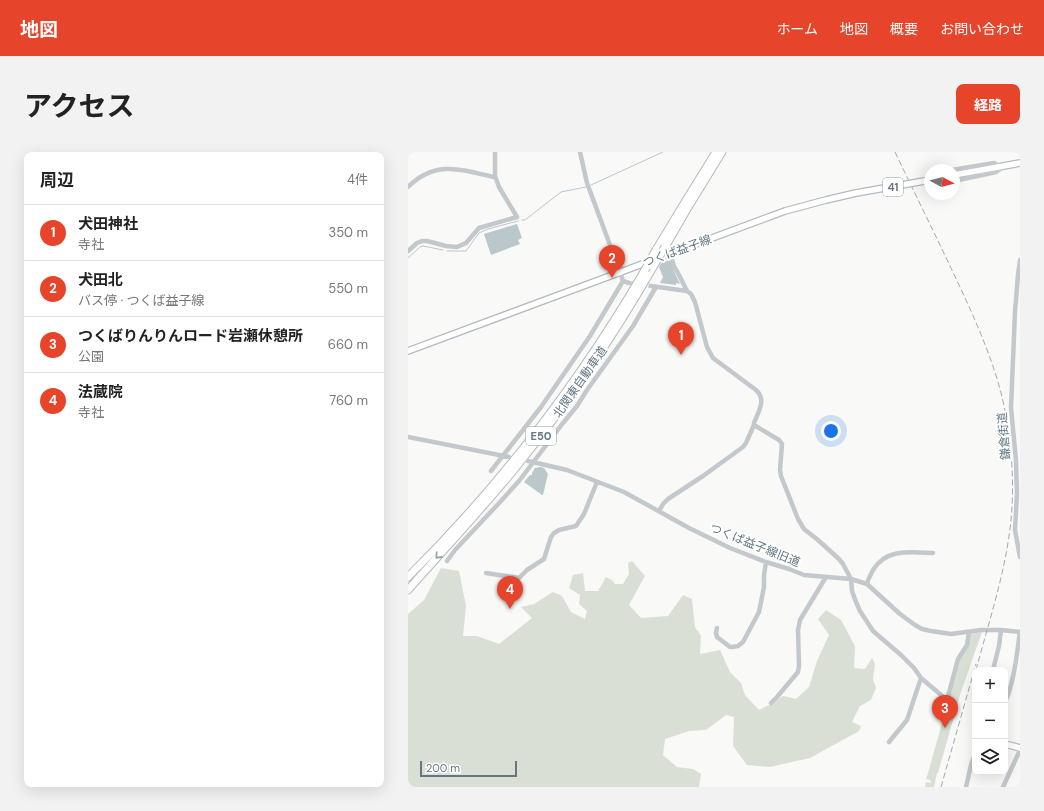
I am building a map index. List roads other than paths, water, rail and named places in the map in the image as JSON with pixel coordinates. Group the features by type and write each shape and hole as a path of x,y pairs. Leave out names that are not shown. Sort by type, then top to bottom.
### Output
{"highway":[{"name":"北関東自動車道","path":"408,577 428,558 485,495 510,466 559,403 591,358 716,152"},
{"name":"北関東自動車道","path":"408,590 516,468 556,416 607,343 636,297 722,152"}],"main road":[{"path":"960,174 1020,163"},
{"name":"つくば益子線","path":"408,351 795,208 924,178"},
{"path":"1008,745 1020,749"}],"street":[{"path":"408,252 417,243 427,241 446,246 457,246 466,243 479,228 517,217 500,187 496,176 495,152"},
{"path":"580,152 587,183 623,281"},
{"path":"408,187 413,181 434,170 442,169 459,169 492,177 496,176"},
{"path":"659,511 668,499 743,447 754,425 762,402 760,395 756,390 713,358 707,347 695,302 691,294 687,291 674,266 670,254"},
{"name":"鎌倉街道","path":"1020,260 1015,312 1011,408 1016,460 1017,494 1015,530 1020,557"},
{"path":"623,281 629,283"},
{"path":"491,471 538,412 581,349 623,281"},
{"path":"447,561 454,550 519,481 531,461 577,406 633,326 654,286 687,291"},
{"path":"754,425 781,442 781,476 798,519 804,529 843,564 851,579 852,591 860,611 873,631 901,655 914,668 921,678 947,700 958,659 967,645 969,632"},
{"path":"408,437 509,457"},
{"name":"つくば益子線旧道","path":"531,461 567,470 628,494 703,535 730,548 766,562 804,575 851,579 867,584 900,614 915,625 931,631 959,634 981,630 1020,632"},
{"path":"486,572 519,578 527,570 544,559 554,533 559,530 576,526 584,514 597,482"},
{"path":"867,584 868,578 879,562 885,557 901,553 933,553"},
{"path":"717,628 717,638 730,647 738,646 743,642 759,612 764,588 764,571 766,562"},
{"path":"771,703 798,672 798,630 800,620 826,577"},
{"path":"994,667 1001,630"},
{"path":"1008,693 1020,632"},
{"path":"889,742 907,720 921,678"},
{"path":"1003,787 1020,749"},
{"path":"966,787 972,762"}],"waterway":[{"path":"591,185 663,152"},
{"path":"522,220 525,220 561,192 586,187"},
{"path":"447,251 466,251 479,233 518,221"},
{"path":"408,258 423,246 443,250"}],"tunnel":[{"path":"629,283 651,286"}],"railway":[{"path":"895,152 982,336 1000,389 1007,421 1013,487 1009,539 1001,577 977,667"},
{"path":"941,787 976,664"}],"place":[{"name":"犬田北","path":"612,278"},
{"name":"犬田神社","path":"681,355"},
{"name":"法蔵院","path":"510,609"},
{"name":"つくばりんりんロード岩瀬休憩所","path":"945,728"}]}
